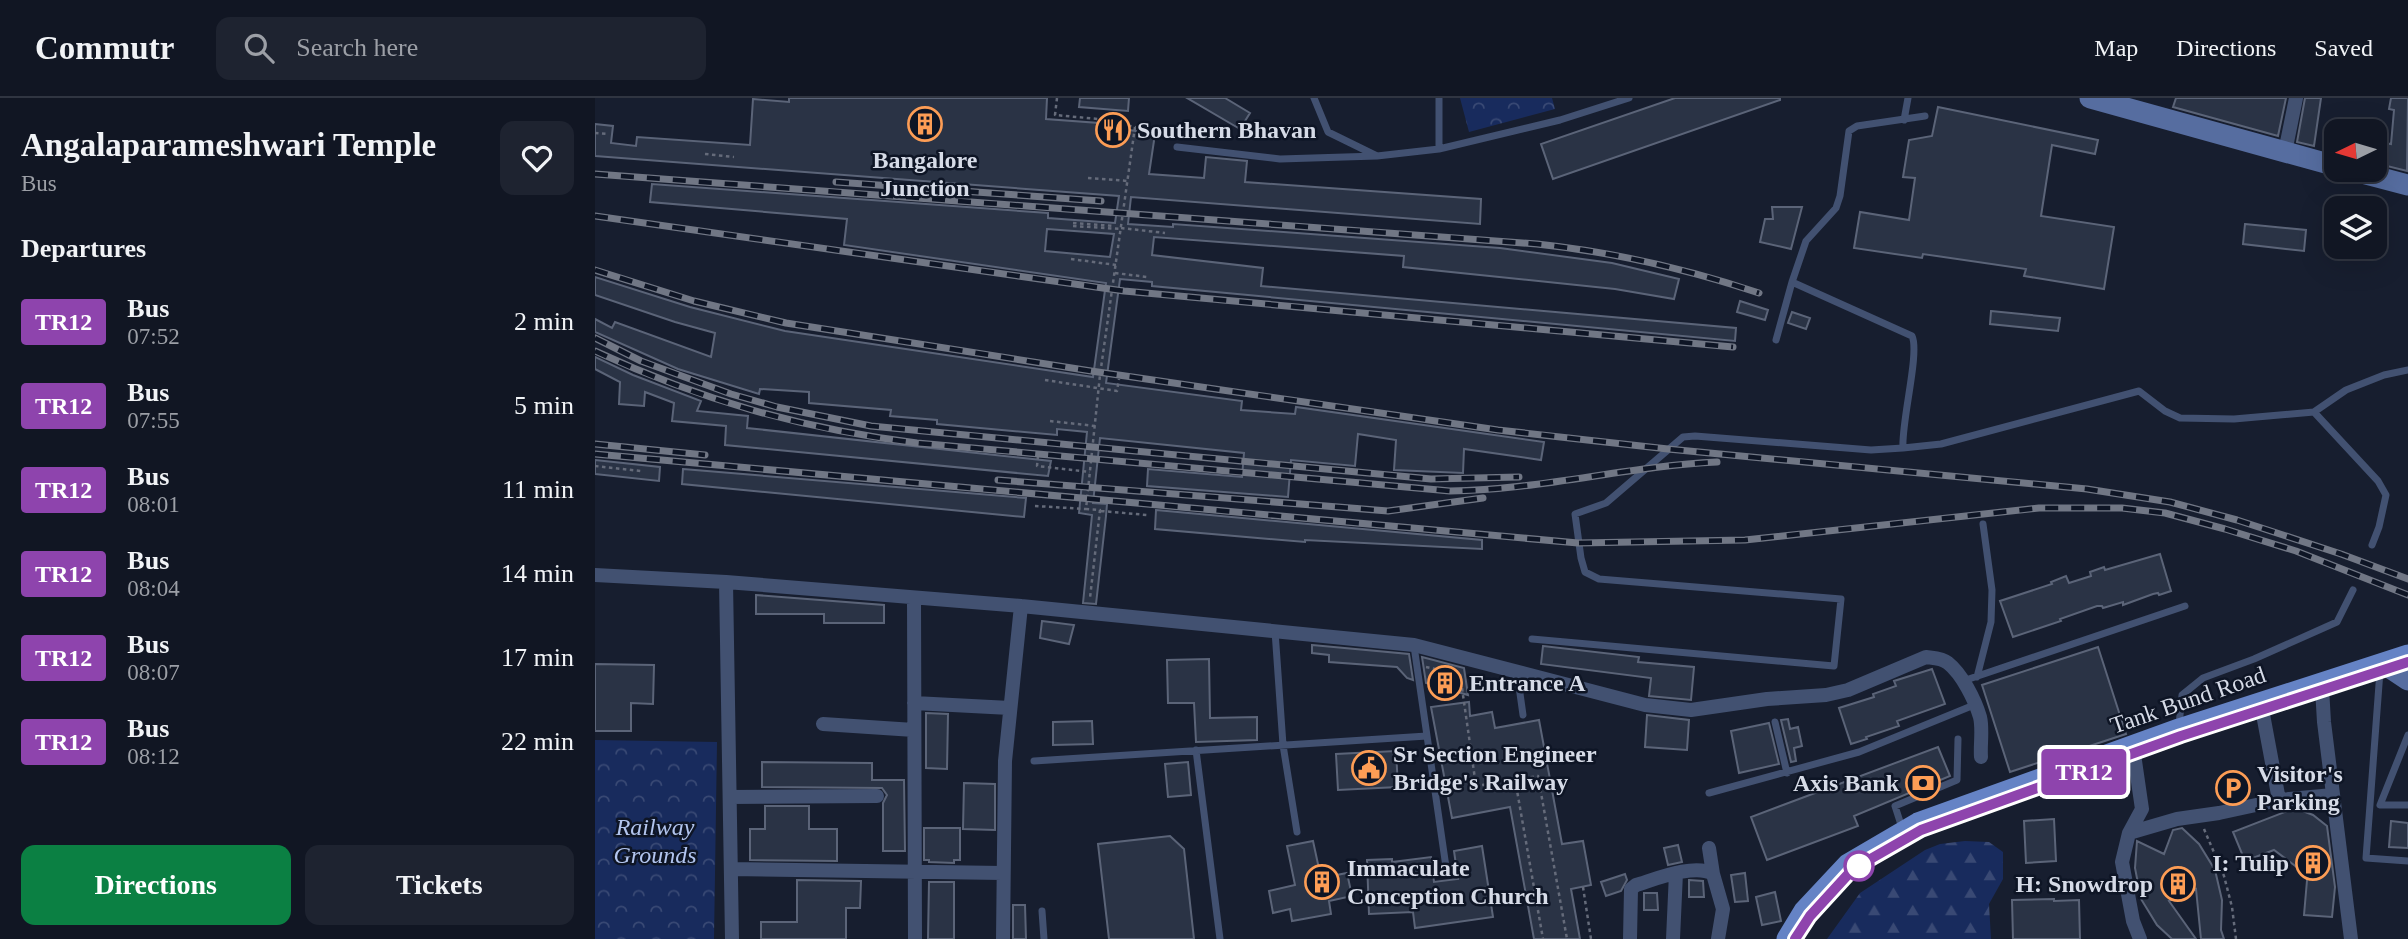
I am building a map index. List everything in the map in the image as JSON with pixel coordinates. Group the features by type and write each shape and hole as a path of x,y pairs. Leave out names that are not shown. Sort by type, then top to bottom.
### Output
{"main road":[{"path":"2089,98 2127,103 2324,163"},
{"path":"2387,179 2408,185"},
{"name":"Tank Bund Road","path":"1787,939 1804,911 1848,864 1918,823 2179,729 2408,654"},
{"name":"Tank Bund Road","path":"1795,939 1810,916 1853,869 1921,830 2322,688 2396,670"}],"street":[{"path":"2285,152 2296,98"},
{"path":"595,575 726,582 1021,606 1413,645 1645,705 1691,710 1767,699 1826,695 1848,690 1926,657 1948,662 1970,679 1974,705 1980,718 1981,757"},
{"path":"726,582 732,939"},
{"path":"914,599 915,939"},
{"path":"1003,939 1005,761 1021,606"},
{"path":"2322,688 2351,939"},
{"path":"914,703 1010,708"},
{"path":"2262,709 2279,800"},
{"path":"823,724 914,730"},
{"path":"2134,754 2142,809 2129,833 2122,862 2133,921 2140,939"},
{"path":"2129,833 2161,822 2279,800 2333,795"},
{"path":"730,797 877,796"},
{"path":"1709,848 1723,909 1718,939"},
{"path":"731,869 1003,873"},
{"path":"1630,939 1631,890 1636,885 1676,873 1706,869 1713,874"},
{"path":"1673,939 1676,873"}],"lane":[{"path":"1314,98 1328,132 1377,156"},
{"path":"1439,98 1439,149"},
{"path":"1177,147 1280,159 1377,156 1439,149 1560,120 1629,98"},
{"path":"1904,120 1908,98"},
{"path":"1776,340 1806,240 1836,208 1849,131 1857,126 1925,116"},
{"path":"1793,282 1912,336 1915,350 1908,388 1903,448"},
{"path":"1532,639 1834,666 1841,599 1595,578 1585,572 1575,514 1606,503 1650,467 1675,442 1689,436 1871,450 1903,448 1954,441 2028,423 2134,391 2143,393 2172,415 2187,419 2234,419 2314,412 2346,390 2384,374 2408,370"},
{"path":"2314,412 2378,481 2386,495 2372,545"},
{"path":"1970,679 1991,622 1992,590 1983,524"},
{"path":"2179,729 2182,695 2203,678 2254,659 2337,622 2353,590"},
{"path":"1970,679 2185,606"},
{"path":"1275,631 1283,745 1297,832"},
{"path":"1413,645 1446,867"},
{"path":"2396,670 2366,858 2408,861"},
{"path":"1517,671 1523,715"},
{"path":"1709,793 1859,752 1974,705"},
{"path":"1775,722 1787,773"},
{"path":"2408,735 2380,805 2408,805"},
{"path":"1034,761 1427,736"},
{"path":"1903,831 1895,806 1957,780 1958,739"},
{"path":"1196,750 1220,939"},
{"path":"1042,911 1044,939"}],"path":[{"path":"1057,98 1055,115 1098,119 1126,129"},
{"path":"1086,509 1135,131 1135,127 1119,127"},
{"path":"595,133 608,134"},
{"path":"705,154 734,157"},
{"path":"1088,178 1128,181"},
{"path":"1073,224 1165,233"},
{"path":"1071,259 1116,265"},
{"path":"1115,273 1147,276"},
{"path":"1045,380 1117,391 1119,379"},
{"path":"1050,421 1095,426"},
{"path":"1038,456 1037,466 1090,472"},
{"path":"595,466 641,471"},
{"path":"1035,506 1147,515"},
{"path":"1089,610 1100,510"},
{"path":"1426,667 1460,674 1476,786 1538,776 1567,939"},
{"path":"1515,779 1543,939"},
{"path":"2198,816 2224,876 2236,939"},
{"path":"1583,887 1591,939"}],"green space":[{"path":"1460,98 1552,98 1555,109 1469,132"},
{"name":"Railway Grounds","path":"595,740 717,742 714,939 595,939"},
{"path":"1989,842 2003,852 2003,879 1989,904 1991,939 1827,939 1860,893 1925,850 1940,844"}],"building":[{"path":"789,98 1047,98 1046,119 1099,123 1098,134 1128,136 1129,130 1155,134 1149,174 1204,178 1206,157 1247,161 1245,182 1481,199 1480,224 1131,197 1128,224 1173,227 1173,224 1500,248 1612,263 1679,279 1674,299 1615,289 1403,267 1404,256 1154,237 1152,255 1263,268 1261,286 1736,328 1735,341 1152,286 1152,282 1120,279 1106,383 1242,401 1241,410 1295,414 1296,407 1544,442 1541,460 1464,449 1463,473 1394,470 1396,440 1358,434 1355,466 1291,460 1288,497 1147,486 1148,469 1242,477 1244,453 1100,438 1093,503 1107,504 1106,516 1096,604 1083,603 1092,515 1079,513 1087,432 1057,429 1057,435 937,424 937,420 890,416 891,410 809,403 809,392 760,389 759,394 678,369 595,332 595,319 612,328 615,322 711,357 715,333 595,295 595,277 690,307 785,331 1093,377 1106,283 844,245 847,219 650,202 652,184 1048,213 1048,218 1115,223 1119,196 595,156 595,124 613,126 611,143 636,146 637,137 750,145 753,99 789,102","holes":["1047,229 1114,234 1110,257 1045,251"]},
{"path":"1080,98 1129,98 1128,111 1079,107"},
{"path":"1187,98 1225,98 1250,113 1240,129"},
{"path":"1675,98 1780,100 1553,179 1541,144"},
{"path":"2176,98 2286,98 2278,136 2173,107"},
{"path":"2305,98 2321,98 2314,146 2297,142"},
{"path":"2391,98 2408,98 2407,171 2387,166 2387,143 2391,144 2394,110 2389,109"},
{"path":"1938,107 2098,140 2095,154 2052,145 2041,216 2114,227 2104,289 2024,276 2026,269 1923,254 1922,258 1854,248 1860,212 1909,220 1915,178 1903,177 1909,140 1932,136"},
{"path":"1772,207 1802,207 1791,249 1760,242 1765,219 1773,219"},
{"path":"2245,224 2306,230 2304,251 2243,244"},
{"path":"1740,301 1768,310 1765,320 1737,312"},
{"path":"1991,311 2060,318 2058,331 1990,324"},
{"path":"1792,312 1810,318 1806,329 1788,323"},
{"path":"595,357 701,401 697,411 748,416 747,428 1051,461 1048,476 725,445 726,426 672,421 674,403 645,392 644,406 619,404 620,382 595,369"},
{"path":"595,460 660,467 659,481 595,474"},
{"path":"683,469 1026,498 1024,517 682,484"},
{"path":"1156,510 1482,540 1482,549 1305,542 1155,529"},
{"path":"2160,554 2171,591 2153,594 2123,605 2123,602 2103,608 2097,606 2013,637 2000,601 2052,584 2051,582 2066,576 2069,583 2091,576 2090,572 2104,567 2105,570"},
{"path":"756,595 884,605 884,623 824,623 824,614 756,614"},
{"path":"1042,621 1074,625 1069,644 1040,638"},
{"path":"1312,645 1409,654 1413,680 1407,678 1397,667 1329,662 1329,655 1312,653"},
{"path":"1543,646 1639,657 1638,662 1694,667 1691,700 1649,696 1651,678 1541,664"},
{"path":"2098,647 2126,734 2010,772 1982,685"},
{"path":"1422,657 1464,668 1468,695 1426,683"},
{"path":"1209,659 1210,718 1257,717 1257,740 1196,742 1194,703 1168,703 1167,660"},
{"path":"595,664 654,665 653,704 631,703 631,731 595,731"},
{"path":"1932,669 1945,704 1897,721 1899,726 1851,744 1839,708 1874,697 1873,694 1896,686 1894,681"},
{"path":"1469,702 1470,716 1492,712 1495,728 1539,720 1562,844 1583,841 1591,885 1571,889 1580,939 1534,939 1510,807 1452,818 1431,707"},
{"path":"926,713 948,714 947,769 926,768"},
{"path":"1647,715 1689,720 1687,750 1645,747"},
{"path":"1788,719 1790,729 1798,727 1802,746 1794,748 1796,761 1791,762 1781,720"},
{"path":"1092,721 1093,744 1053,745 1053,722"},
{"path":"1769,723 1779,764 1739,773 1731,731"},
{"path":"1938,747 1950,776 1854,816 1858,826 1767,860 1751,817"},
{"path":"1396,751 1398,787 1338,790 1336,754"},
{"path":"762,762 872,763 872,780 904,780 905,851 883,851 883,803 887,795 882,788 762,787"},
{"path":"1188,762 1191,795 1168,797 1165,764"},
{"path":"964,783 995,784 995,830 963,829"},
{"path":"765,806 809,806 809,829 837,829 837,861 750,860 750,829 765,829"},
{"name":"I: Tulip","path":"2295,808 2313,815 2327,826 2335,887 2332,917 2304,915 2308,869 2298,868 2274,850 2245,861 2233,832"},
{"path":"2054,819 2056,861 2026,863 2024,821"},
{"path":"2391,821 2408,823 2408,848 2389,847"},
{"path":"924,828 960,828 960,860 954,860 954,863 924,860"},
{"name":"H: Snowdrop","path":"2182,828 2199,844 2215,870 2222,900 2221,930 2224,939 2201,939 2196,889 2169,901 2196,939 2172,939 2157,925 2141,899 2135,868 2137,841 2164,854 2173,830"},
{"path":"1170,836 1184,849 1194,939 1109,939 1098,844"},
{"name":"Immaculate Conception Church","path":"1313,841 1321,878 1347,873 1352,896 1329,901 1331,914 1292,921 1290,909 1273,913 1269,891 1295,885 1287,846"},
{"path":"1678,845 1682,862 1668,865 1664,848"},
{"path":"1482,846 1493,917 1415,928 1413,912 1369,914 1367,860 1392,859 1392,862 1431,857 1434,882 1458,879 1454,851"},
{"path":"1745,873 1748,901 1735,902 1731,875"},
{"path":"1625,874 1627,880 1621,891 1606,896 1601,882"},
{"path":"797,880 861,881 860,908 846,908 846,939 761,939 761,922 797,922"},
{"path":"1689,880 1703,881 1704,897 1689,897"},
{"path":"929,882 954,882 954,939 928,939"},
{"path":"1775,892 1781,921 1762,925 1756,897"},
{"path":"1644,893 1657,893 1658,910 1644,910"},
{"path":"2012,900 2079,900 2080,939 2013,939"},
{"path":"1013,905 1025,905 1026,939 1013,939"}],"railway":[{"path":"595,174 1537,244 1649,262 1759,293"},
{"path":"836,182 1101,201"},
{"path":"595,216 1124,291 1733,347"},
{"path":"595,270 694,301 786,323 1091,371 1498,430 2087,489 2170,502 2237,520 2408,579"},
{"path":"595,338 641,361 731,394 777,407 871,426 1431,479 1519,477"},
{"path":"595,351 674,384 753,410 833,430 917,443 1450,491 1517,487 1650,468 1717,462"},
{"path":"595,444 705,455"},
{"path":"595,454 1578,543 1745,540 2039,508 2122,508 2165,513 2225,529 2296,551 2408,595"},
{"path":"998,480 1388,511 1483,498"}],"bus line":[{"name":"TR12","path":"1795,939 1810,916 1853,869 1921,830 2181,736 2408,662"}],"place":[{"name":"Bangalore Junction","path":"925,124"},
{"name":"Southern Bhavan","path":"1113,130"},
{"name":"Entrance A","path":"1445,683"},
{"name":"Sr Section Engineer Bridge's Railway","path":"1369,768"},
{"name":"Axis Bank","path":"1923,783"},
{"name":"Visitor's Parking","path":"2233,788"},
{"name":"I: Tulip","path":"2313,863"},
{"name":"Immaculate Conception Church","path":"1322,882"},
{"name":"H: Snowdrop","path":"2178,884"}]}
